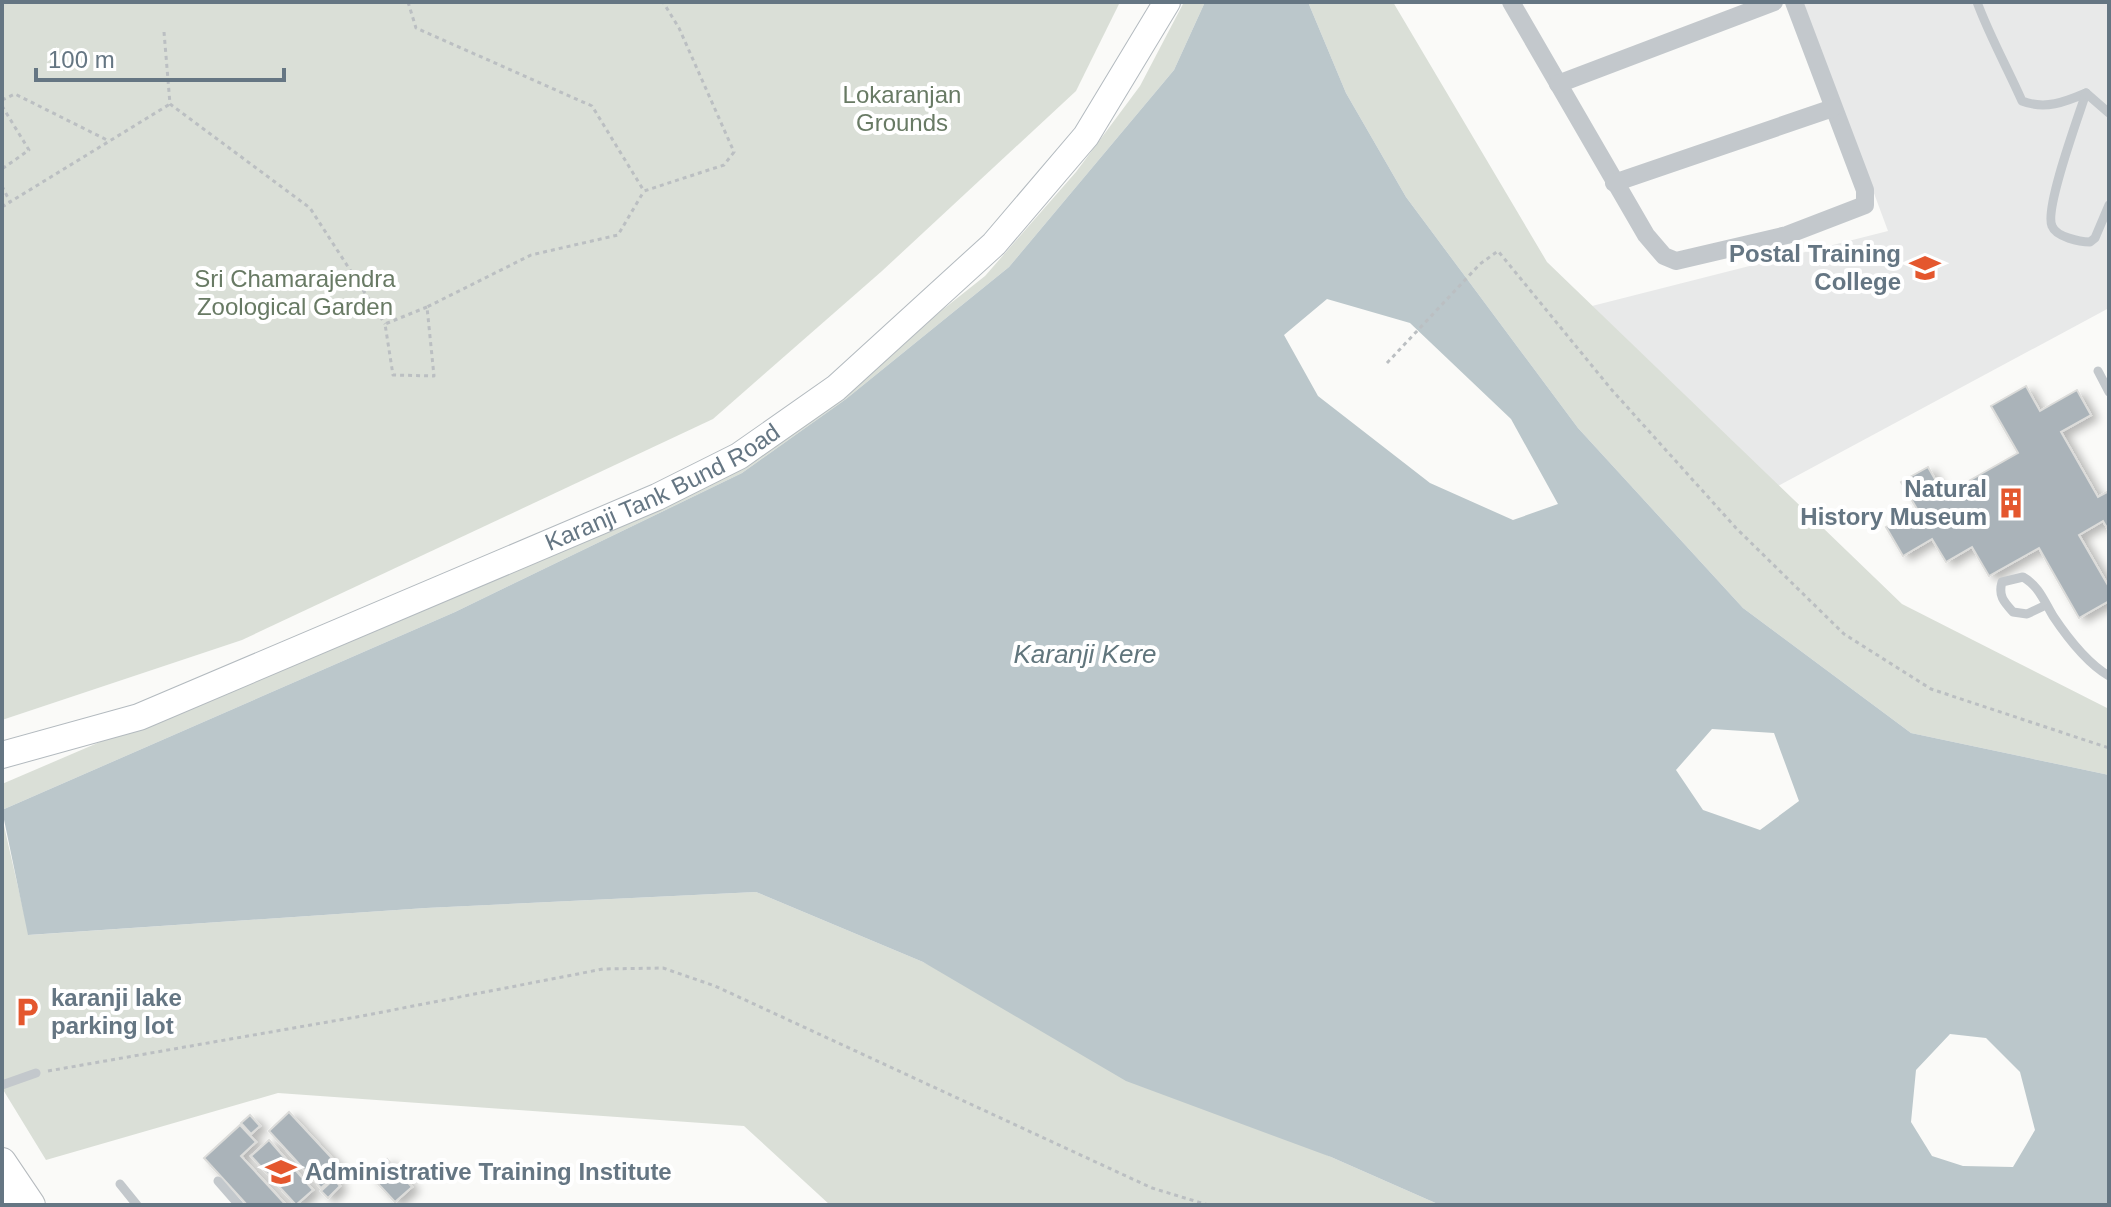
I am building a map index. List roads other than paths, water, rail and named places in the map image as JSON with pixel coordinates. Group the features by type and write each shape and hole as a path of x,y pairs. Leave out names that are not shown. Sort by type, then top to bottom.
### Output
{"main road":[{"path":"4,1178 8,1205"},
{"path":"4,1178 31,1205"}],"street":[{"name":"Karanji Tank Bund Road","path":"2,755 153,712 657,497 739,456 836,388 994,244 1086,136 1167,2"},
{"path":"1511,2 1646,235 1671,260 1787,235 1846,214 1867,201 1794,2"},
{"path":"1558,84 1774,2"},
{"path":"1614,183 1833,108"}],"lane":[{"path":"1977,2 1995,49 2005,62 2022,101 2036,106 2064,103 2086,93"},
{"path":"2086,93 2109,113"},
{"path":"2086,93 2050,208 2052,228 2057,233 2090,242 2095,238 2109,205"},
{"path":"2098,371 2109,392"},
{"path":"2046,605 2027,614 2013,612 2003,601 2000,591 2002,582 2010,577 2023,577 2033,583 2046,605 2097,669 2109,676"},
{"path":"2,1085 36,1073"},
{"path":"218,1181 239,1205"},
{"path":"120,1184 137,1205"}],"water":[{"name":"Karanji Kere","path":"1205,2 1308,2 1346,93 1406,197 1578,428 1743,608 1911,733 2109,775 2108,1205 1440,1205 1331,1157 1126,1081 923,962 756,892 426,908 28,935 2,810 455,612 742,473 846,399 1009,267 1174,70","holes":["1327,299 1410,323 1511,419 1558,504 1513,520 1430,483 1318,396 1284,335","1712,729 1774,733 1799,801 1760,830 1703,810 1676,770","1950,1034 1986,1038 2020,1072 2035,1130 2013,1167 1963,1166 1932,1156 1911,1122 1916,1070"]}],"place":[{"name":"Postal Training College","path":"1925,268"},
{"name":"Natural History Museum","path":"2011,503"},
{"name":"karanji lake parking lot","path":"27,1012"},
{"name":"Administrative Training Institute","path":"281,1172"}],"park label":[{"name":"Lokaranjan Grounds","path":"902,109"},
{"name":"Sri Chamarajendra Zoological Garden","path":"295,293"}]}
